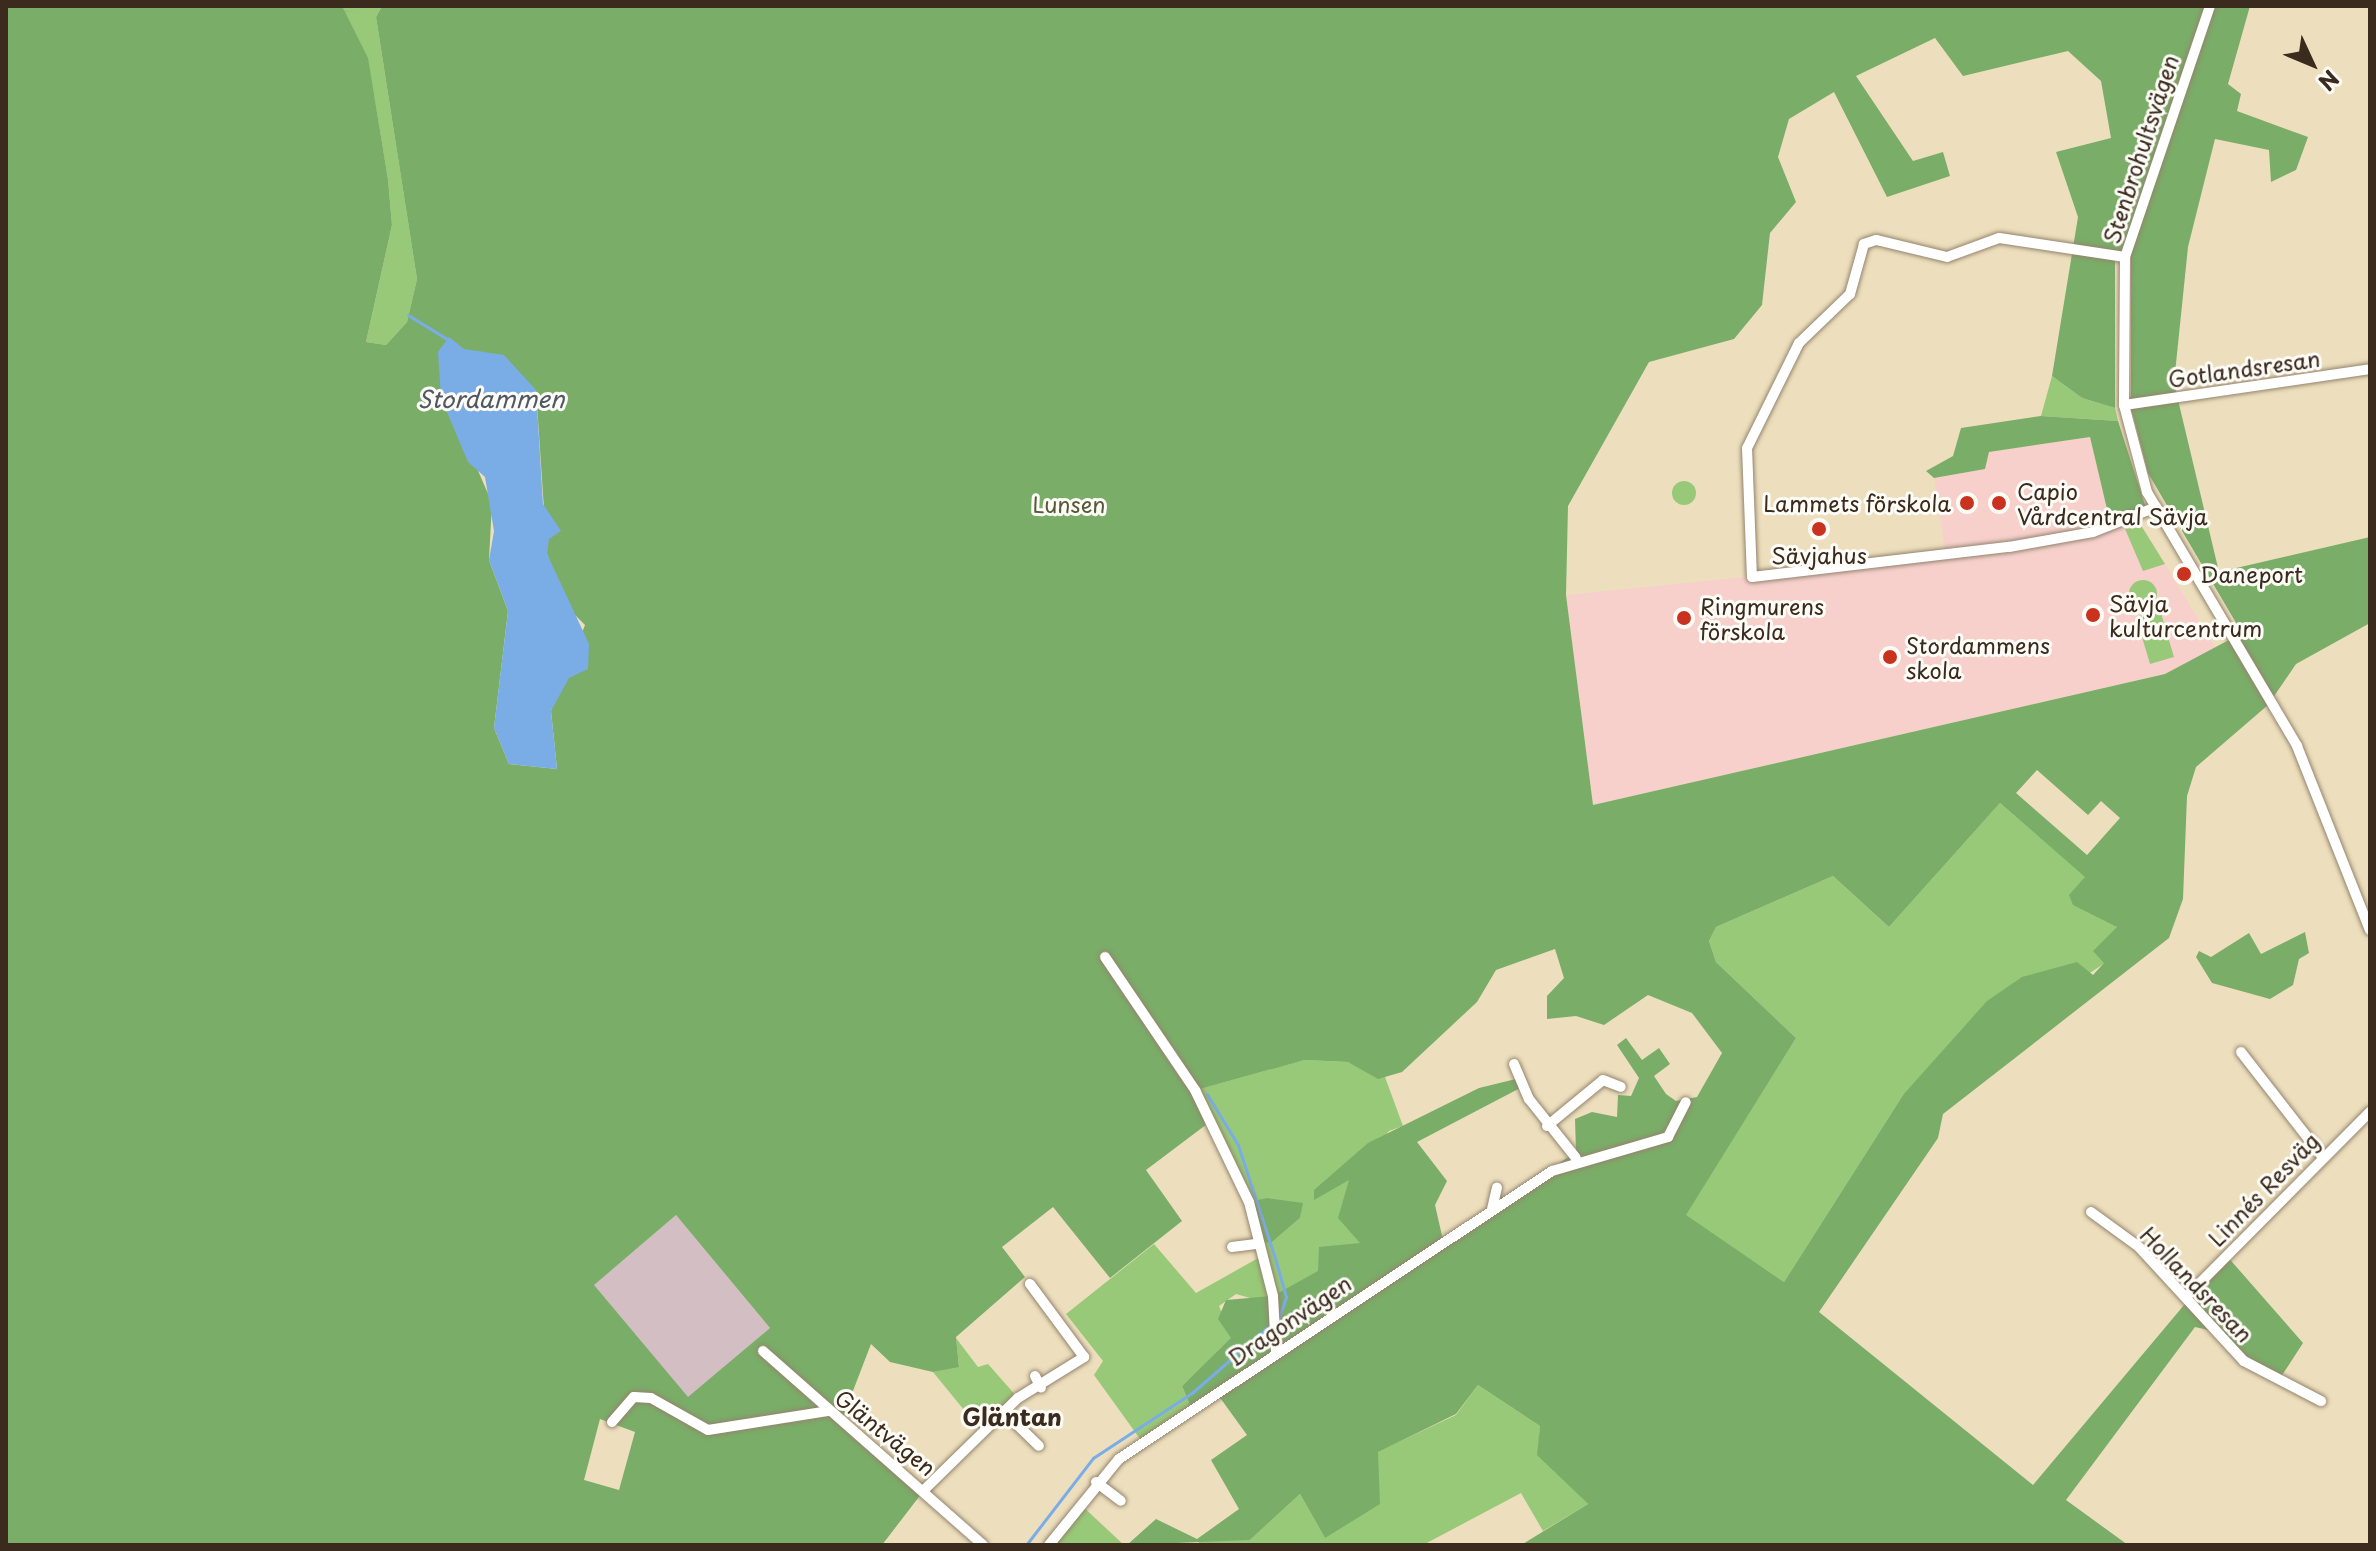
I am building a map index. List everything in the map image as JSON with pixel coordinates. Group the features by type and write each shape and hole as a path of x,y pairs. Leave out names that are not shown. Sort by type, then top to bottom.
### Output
{"street":[{"name":"Stenbrohultsvägen","path":"2210,6 2125,257 2124,405 2156,507 2268,705 2305,763 2370,930"},
{"path":"2125,257 1999,238 1947,257 1876,240 1864,244 1850,294 1799,343 1747,448 1752,577 1946,557 2090,533 2156,507"},
{"name":"Gotlandsresan","path":"2124,405 2370,369"},
{"path":"1105,957 1195,1090 1249,1202 1256,1244 1273,1296 1276,1352"},
{"path":"2241,1052 2322,1156"},
{"path":"1514,1064 1547,1126 1576,1158"},
{"path":"1547,1126 1559,1109 1603,1080 1621,1087"},
{"name":"Dragonvägen","path":"1049,1545 1096,1482 1276,1352 1492,1209 1576,1158 1651,1147 1668,1137 1686,1102"},
{"name":"Linnés Resväg","path":"2187,1296 2322,1156 2370,1112"},
{"path":"1492,1209 1497,1188"},
{"name":"Hollandsresan","path":"2091,1212 2187,1296 2244,1361 2321,1401"},
{"path":"1232,1247 1256,1244"},
{"path":"925,1489 970,1438 1003,1411 1084,1357 1030,1284"},
{"name":"Gläntvägen","path":"763,1351 828,1411 925,1489 983,1545"},
{"path":"1035,1376 1041,1388"},
{"path":"612,1422 634,1397 651,1398 708,1430 828,1411"},
{"path":"1003,1411 1039,1446"},
{"path":"1096,1482 1121,1501"}],"shaded area":[{"name":"Stordammens skola","path":"2090,437 2111,526 2137,518 2217,650 2165,674 1593,805 1566,595 1946,557 1934,478 1985,469 1989,452"},
{"path":"676,1215 770,1328 688,1398 593,1285"}],"green space":[{"name":"Lunsen","path":"6,6 342,6 368,58 388,179 392,225 366,342 386,345 407,322 417,279 376,17 382,6 2250,6 2228,84 2241,94 2237,111 2308,137 2296,170 2271,182 2269,150 2215,139 2188,247 2174,383 2219,572 2370,537 2370,623 2296,664 2268,705 2196,767 2187,796 2183,899 2169,938 1943,1114 1938,1138 1819,1312 2033,1485 2226,1255 2303,1343 2277,1383 2213,1331 2195,1327 2066,1500 2128,1545 1521,1545 1588,1504 1537,1455 1540,1426 1478,1385 1456,1414 1378,1452 1380,1504 1325,1538 1300,1494 1250,1540 1127,1545 1156,1519 1197,1539 1239,1509 1211,1460 1247,1435 1221,1399 1214,1395 1192,1410 1182,1386 1231,1338 1218,1319 1226,1300 1273,1296 1318,1271 1319,1247 1360,1243 1338,1218 1349,1180 1314,1200 1314,1190 1368,1143 1479,1088 1520,1078 1524,1086 1417,1142 1447,1181 1435,1205 1443,1240 1576,1152 1575,1119 1592,1112 1617,1117 1618,1095 1631,1096 1639,1078 1617,1045 1626,1038 1642,1060 1659,1048 1670,1064 1654,1076 1666,1094 1676,1101 1697,1097 1722,1053 1692,1013 1648,995 1604,1025 1576,1016 1547,1019 1547,996 1564,978 1555,949 1496,970 1477,1002 1402,1072 1378,1079 1348,1062 1305,1060 1196,1090 1211,1121 1146,1170 1182,1221 1110,1278 1053,1207 1002,1247 1025,1277 956,1337 959,1367 933,1372 890,1362 871,1344 841,1422 925,1489 882,1545 6,1545","holes":["1935,38 1963,76 2068,51 2101,81 2111,138 2056,152 2078,217 2052,376 2082,398 2115,408 2115,260 2079,248 2131,254 2131,408 2148,473 2242,633 2165,674 1593,805 1566,595 1568,506 1649,362 1734,339 1762,305 1770,233 1796,202 1778,157 1789,119 1834,92 1887,197 1950,176 1943,152 1913,161 1856,76","536,390 547,554 569,609 585,625 551,711 557,769 509,764 494,728 508,611 489,560 492,503 451,408","2037,770 2088,815 2101,801 2120,818 2087,855 2016,793","2000,803 2085,877 2069,895 2073,905 2117,927 2093,951 2104,963 2093,975 2077,962 2022,977 1987,1001 1903,1095 1784,1282 1686,1215 1796,1038 1716,962 1709,941 1716,927 1833,876 1889,927","676,1215 770,1328 688,1397 594,1285","600,1419 635,1432 619,1490 584,1480"]},
{"path":"342,6 382,6 376,17 417,279 407,322 386,345 366,342 392,225 388,179 374,96"},
{"path":"2052,376 2082,398 2115,408 2118,421 2041,416"},
{"path":"2041,416 2118,421 2146,508 2111,526 2090,437 1989,452 1985,469 1934,478 1926,471 1953,456 1961,428"},
{"path":"1684,481 1692,485 1696,493 1692,501 1684,505 1676,501 1672,493 1676,485"},
{"path":"2142,527 2165,564 2143,571 2125,529"},
{"path":"2143,580 2153,584 2157,594 2153,604 2143,608 2133,604 2129,594 2133,584"},
{"path":"2160,610 2174,657 2150,664 2136,617"},
{"path":"2000,803 2086,877 2117,928 2094,951 2105,963 1903,1095 1784,1282 1685,1215 1796,1038 1716,962 1709,941 1716,927 1833,876 1889,927"},
{"path":"2305,932 2309,953 2299,959 2293,985 2270,999 2212,983 2196,957 2199,951 2211,957 2249,933 2261,954"},
{"path":"1305,1060 1348,1062 1385,1077 1403,1126 1389,1131 1349,1179 1361,1244 1305,1282 1261,1301 1236,1294 1219,1306 1232,1338 1182,1386 1192,1410 1143,1443 1094,1375 1103,1361 1066,1314 1154,1244 1196,1293 1260,1257 1256,1239 1271,1243 1300,1218 1302,1203 1249,1202 1195,1090"},
{"path":"1267,1198 1303,1203 1300,1218 1271,1243 1262,1242 1249,1202"},
{"path":"956,1338 978,1367 988,1364 1018,1398 982,1432 933,1372 959,1366"},
{"path":"1478,1385 1540,1426 1538,1455 1588,1504 1543,1531 1521,1493 1423,1545 1200,1545 1197,1539 1250,1540 1300,1494 1325,1538 1377,1452 1456,1415"},
{"path":"1080,1504 1124,1545 1049,1545"}],"water":[{"name":"Stordammen","path":"449,337 464,349 504,355 536,390 543,504 561,531 549,539 547,554 589,644 588,669 569,678 551,711 557,769 509,764 494,728 508,611 489,560 494,531 485,477 468,462 441,398 438,352"}],"waterway":[{"path":"408,315 447,339"},
{"path":"1207,1094 1238,1145 1275,1258 1286,1297 1278,1320"},
{"path":"1026,1545 1093,1458 1193,1392 1269,1326"}],"place":[{"name":"Lammets förskola","path":"1967,503"},
{"name":"Capio Vårdcentral Sävja","path":"1999,503"},
{"name":"Sävjahus","path":"1819,529"},
{"name":"Daneport","path":"2184,574"},
{"name":"Sävja kulturcentrum","path":"2093,615"},
{"name":"Ringmurens förskola","path":"1684,618"},
{"name":"Stordammens skola","path":"1890,657"}],"district":[{"name":"Gläntan","path":"1012,1417"}]}
